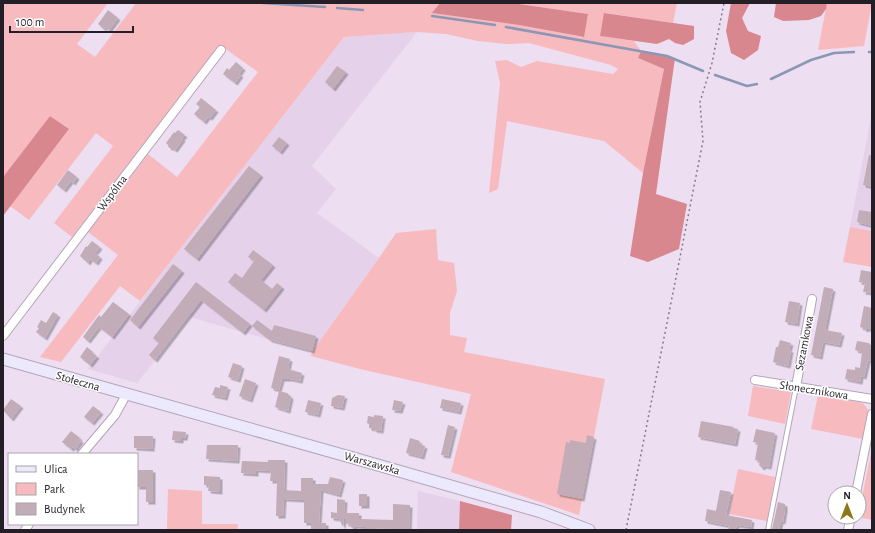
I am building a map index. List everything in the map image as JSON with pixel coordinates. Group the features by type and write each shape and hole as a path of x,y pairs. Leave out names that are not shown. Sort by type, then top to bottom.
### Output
{"main road":[{"name":"Stołeczna","path":"3,359 152,402"},
{"name":"Warszawska","path":"152,402 541,512 589,530"}],"street":[{"name":"Wspólna","path":"3,336 221,50"},
{"name":"Sezamkowa","path":"796,387 812,299"},
{"name":"Słonecznikowa","path":"755,380 872,399"},
{"path":"83,453 115,415 126,395"},
{"path":"858,485 872,414"}],"lane":[{"path":"768,530 796,387"}],"path":[{"path":"626,530 703,141 700,102 712,63 724,3"}],"shaded area":[{"path":"440,3 512,3 588,14 584,37 519,25 432,13"},
{"path":"731,3 750,3 742,18 748,31 761,36 758,50 744,60 731,53 726,31"},
{"path":"776,3 827,3 826,9 821,16 809,20 783,21 774,17"},
{"path":"604,13 694,26 694,39 683,45 675,43 669,39 657,44 600,36"},
{"path":"417,32 312,166 336,189 317,213 379,258 312,352 190,317 137,383 88,369 344,37"},
{"path":"641,51 675,58 656,194 687,204 679,249 648,262 630,256 643,173 664,69 638,58"},
{"path":"872,112 872,231 850,227"},
{"path":"50,116 69,129 3,216 3,177"},
{"path":"418,491 460,501 459,530 417,530"},
{"path":"460,501 512,515 511,530 459,530"}],"green space":[{"path":"3,3 108,3 77,44 95,57 136,3 440,3 433,13 519,25 583,37 588,14 512,3 677,3 673,23 605,13 600,36 634,41 641,51 638,58 664,69 643,173 604,141 507,121 498,189 489,193 500,83 495,61 507,60 521,67 537,61 613,74 618,69 611,65 529,43 506,44 478,41 446,34 417,32 344,37 140,301 120,286 61,362 40,357 118,255 88,232 148,154 177,177 258,72 220,45 72,237 54,223 113,146 96,133 29,220 10,206 69,129 50,116 3,177"},
{"path":"827,3 872,3 864,46 818,50"},
{"path":"850,227 872,231 872,267 843,262"},
{"path":"436,229 438,260 454,263 457,291 450,313 450,335 467,338 464,352 605,379 579,515 451,472 471,394 360,369 311,356 312,352 396,233"},
{"path":"753,386 791,392 785,424 748,416"},
{"path":"818,395 863,403 869,411 863,439 811,429"},
{"path":"872,448 872,520 867,519 867,485 864,485"},
{"path":"738,469 775,477 767,521 729,514"},
{"path":"168,489 202,491 202,524 238,524 237,530 167,530"}],"building":[{"path":"108,10 118,18 109,30 105,27 104,29 98,24"},
{"path":"236,62 243,68 239,74 241,75 235,83 223,74 227,68 229,70"},
{"path":"337,66 346,72 333,89 325,82"},
{"path":"201,98 216,110 210,118 208,117 204,122 194,114 200,107 196,104"},
{"path":"178,130 185,135 175,150 169,148 166,143 174,132 175,133"},
{"path":"279,137 287,143 280,152 272,146"},
{"path":"869,155 872,155 872,187 863,185"},
{"path":"249,166 261,175 197,259 184,249"},
{"path":"68,170 77,177 73,183 71,181 64,190 57,185"},
{"path":"859,210 872,212 872,226 857,222"},
{"path":"92,241 100,247 95,253 100,257 96,263 90,259 88,263 80,256 86,246 87,247"},
{"path":"253,250 273,265 261,280 272,289 277,283 282,287 264,310 228,282 235,273 242,278 254,261 248,257"},
{"path":"173,264 182,271 138,327 130,320"},
{"path":"861,270 872,272 872,293 863,292 865,283 859,282"},
{"path":"196,282 250,324 243,333 201,300 155,360 149,355 159,343 153,338"},
{"path":"824,287 833,289 825,330 842,333 839,345 823,342 820,357 811,355"},
{"path":"789,301 800,303 797,324 785,322"},
{"path":"113,302 129,314 112,337 99,327 88,341 83,337 99,315 101,317"},
{"path":"864,306 872,308 871,329 865,330 860,327"},
{"path":"53,312 58,315 45,338 36,332 39,328 37,327 41,320 46,323"},
{"path":"257,320 272,331 274,325 316,336 312,351 270,340 252,326"},
{"path":"780,340 791,343 788,366 773,362 776,347 778,347"},
{"path":"857,341 869,343 872,347 871,361 868,360 864,377 861,376 860,382 845,379 847,369 855,370 855,367 860,368 862,352 855,350"},
{"path":"87,347 97,356 90,365 80,357"},
{"path":"279,356 290,359 288,369 302,373 300,381 282,379 279,390 271,388"},
{"path":"233,363 242,366 238,380 228,377"},
{"path":"245,379 256,383 250,400 239,396"},
{"path":"220,385 228,387 225,398 212,395 215,387 220,388"},
{"path":"279,391 287,393 291,397 288,411 275,407"},
{"path":"338,395 345,396 342,408 331,406 332,398"},
{"path":"11,399 21,406 11,419 3,410"},
{"path":"442,399 461,403 459,412 440,408"},
{"path":"308,400 321,403 318,415 305,412"},
{"path":"394,400 403,402 400,411 392,410"},
{"path":"93,406 101,412 92,423 84,417"},
{"path":"374,415 383,416 381,431 369,428 369,424 367,423 368,416 374,417"},
{"path":"701,421 738,429 735,444 698,437"},
{"path":"448,425 455,427 448,456 441,455"},
{"path":"756,429 775,433 769,467 764,466 762,468 759,465 760,461 755,460 758,443 753,442"},
{"path":"71,431 80,438 79,439 81,441 75,449 73,447 71,449 62,442"},
{"path":"173,431 186,432 185,438 181,438 181,441 172,440"},
{"path":"587,435 594,437 582,499 557,494 566,442 570,443 570,440 586,443"},
{"path":"134,436 153,436 152,449 134,448"},
{"path":"410,438 420,441 419,444 425,446 422,457 406,453"},
{"path":"207,445 238,445 237,461 206,459"},
{"path":"268,460 285,460 284,490 301,491 301,478 313,478 313,484 328,484 330,477 343,480 339,495 321,490 319,523 326,523 326,530 311,530 311,523 304,523 304,500 284,499 283,516 276,516 277,481 270,481 271,471 256,470 256,474 241,473 242,461 268,462"},
{"path":"138,470 153,470 153,502 146,502 146,487 138,487"},
{"path":"204,476 220,477 220,492 208,491 209,485 204,485"},
{"path":"720,490 731,492 726,515 752,520 751,527 737,525 735,530 728,530 729,526 705,521 707,509 716,511"},
{"path":"359,494 367,494 367,506 359,506"},
{"path":"337,499 345,500 344,513 359,513 359,519 393,520 393,504 410,505 409,530 375,528 375,530 366,530 366,527 355,526 353,528 346,524 346,519 344,519 343,527 339,519 331,518 331,512 337,513"},
{"path":"778,502 785,504 783,522 781,521 779,530 772,530"}],"waterway":[{"path":"263,3 325,7"},
{"path":"337,8 363,10"},
{"path":"432,16 495,25"},
{"path":"506,27 667,56 703,71"},
{"path":"771,79 811,60 834,53 854,52"},
{"path":"715,75 747,86 757,84"}]}
